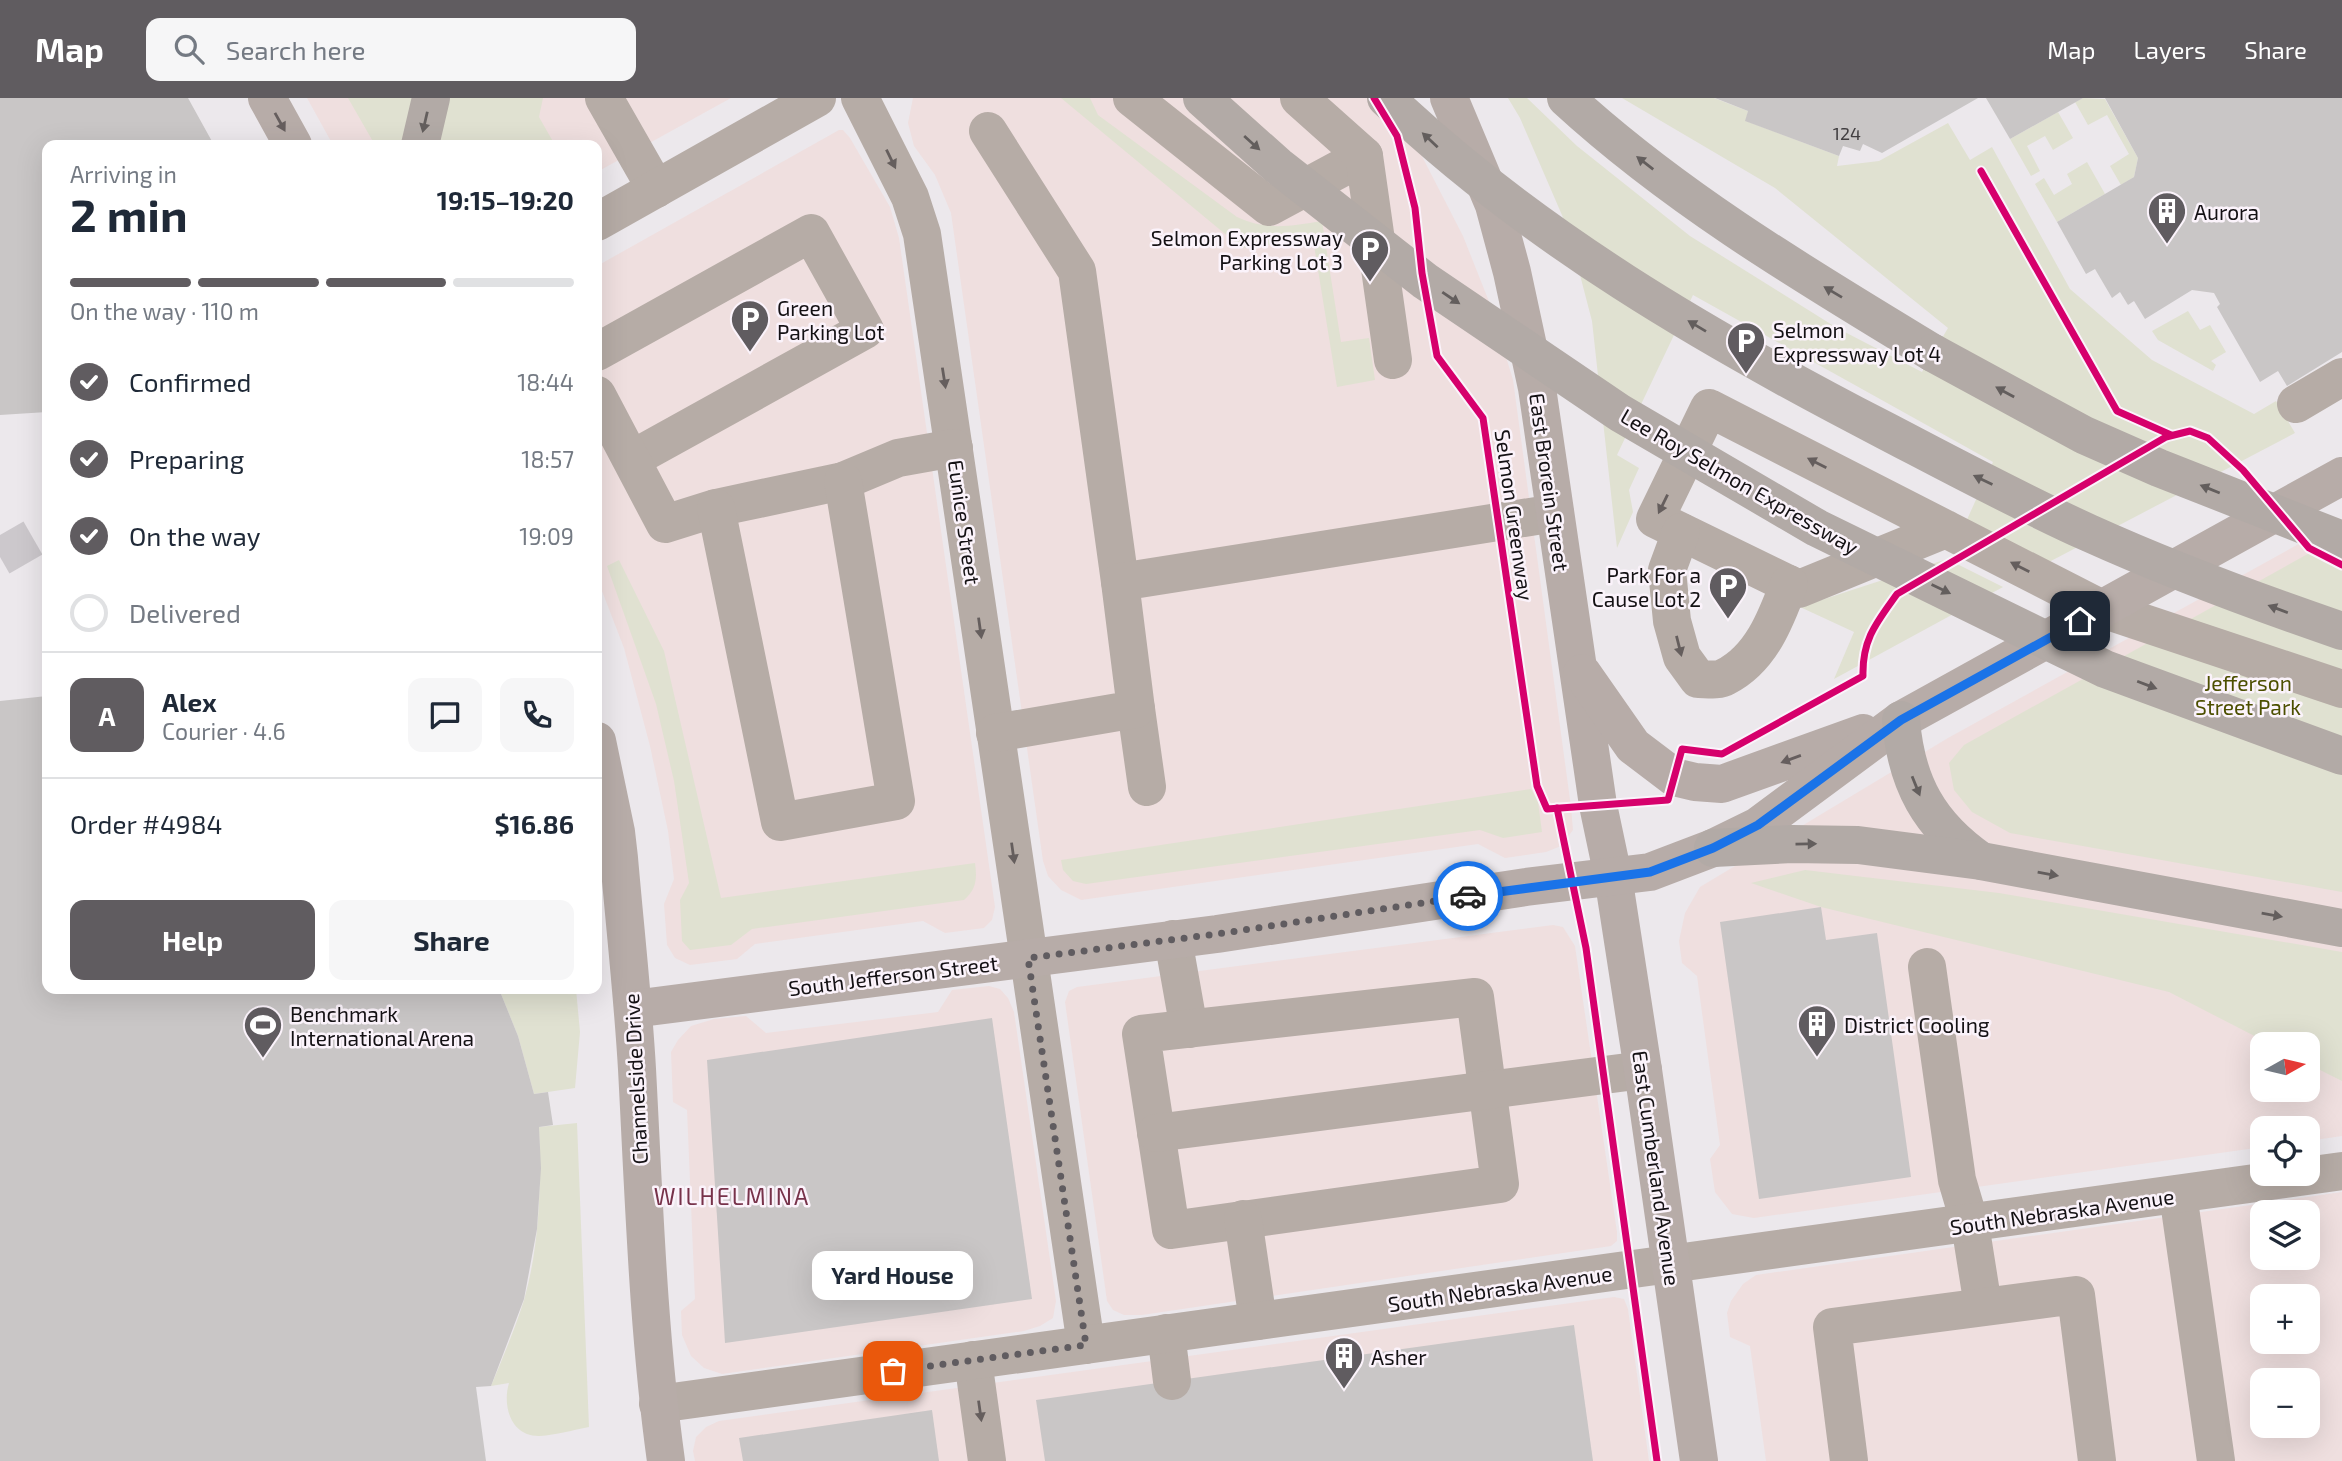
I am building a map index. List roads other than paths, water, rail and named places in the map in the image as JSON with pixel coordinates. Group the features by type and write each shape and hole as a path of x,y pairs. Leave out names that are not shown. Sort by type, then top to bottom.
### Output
{"highway":[{"path":"421,140 431,98"},
{"name":"Lee Roy Selmon Expressway","path":"1202,98 1278,166 1425,281 1620,414 1817,528 2105,669 2342,756"},
{"path":"1386,98 1436,146 1529,218 1642,294 1751,359 2088,533 2192,576 2342,631"},
{"path":"1573,104 1710,213 1933,353 2084,435 2171,473 2342,540"},
{"path":"1901,720 1903,749 1923,803 1957,845 1981,861"},
{"path":"1713,848 1825,843 1981,861 2342,928"}],"main road":[{"path":"267,98 290,140"},
{"name":"East Brorein Street","path":"1449,98 1494,205 1512,272 1537,388 1598,805 1613,876"},
{"name":"South Jefferson Street","path":"633,1009 1174,939 1650,872 1713,848 1758,825 1901,720 2102,609 2334,488"},
{"name":"South Jefferson Street","path":"1577,664 1633,747 1674,777 1695,782 1722,783 1901,720"},
{"name":"Channelside Drive","path":"602,764 614,820 608,852 633,1009 643,1221 658,1404 666,1461"},
{"name":"East Cumberland Avenue","path":"1613,876 1699,1461"}],"street":[{"path":"604,98 656,189"},
{"path":"602,219 817,98"},
{"name":"Eunice Street","path":"860,98 910,197 922,234 1086,1345"},
{"path":"1132,98 1269,206 1363,156"},
{"path":"1299,98 1363,156 1393,360"},
{"path":"988,131 1077,271 1147,787"},
{"path":"602,349 811,233 865,330 632,459"},
{"path":"2296,404 2342,377"},
{"path":"602,404 665,524 716,509 843,481 898,458 954,449"},
{"path":"1946,529 1799,589 1656,519 1709,408 1946,529 2102,609 2342,689"},
{"path":"716,509 780,822 896,800 843,481"},
{"path":"1120,582 1555,513"},
{"path":"1681,532 1667,570 1672,621 1682,657 1698,679 1724,679 1748,660 1765,640 1789,584"},
{"path":"995,733 1136,709"},
{"path":"1174,939 1189,1029"},
{"path":"1927,967 1957,1180 1970,1224 1983,1306"},
{"path":"1475,997 1500,1184 1171,1230 1141,1034 1189,1029 1475,997"},
{"path":"1156,1133 1643,1070"},
{"name":"South Nebraska Avenue","path":"658,1404 2342,1171"},
{"path":"2178,1194 2216,1461"},
{"path":"1244,1219 1258,1321"},
{"path":"1849,1461 1832,1327 2076,1295 2097,1461"},
{"path":"1166,1333 1172,1381"},
{"path":"973,1360 987,1461"}],"tunnel":[{"path":"0,557 42,533"}],"place":[{"name":"Aurora","path":"2167,245"},
{"name":"Selmon Expressway Parking Lot 3","path":"1370,283"},
{"name":"Green Parking Lot","path":"750,353"},
{"name":"Selmon Expressway Lot 4","path":"1746,375"},
{"name":"Park For a Cause Lot 2","path":"1728,620"},
{"name":"District Cooling","path":"1817,1058"},
{"name":"Benchmark International Arena","path":"263,1059"},
{"name":"Yard House","path":"893,1371"},
{"name":"Asher","path":"1344,1390"}],"district":[{"name":"WILHELMINA","path":"732,1196"}],"park label":[{"name":"Jefferson Street Park","path":"2248,694"}]}
